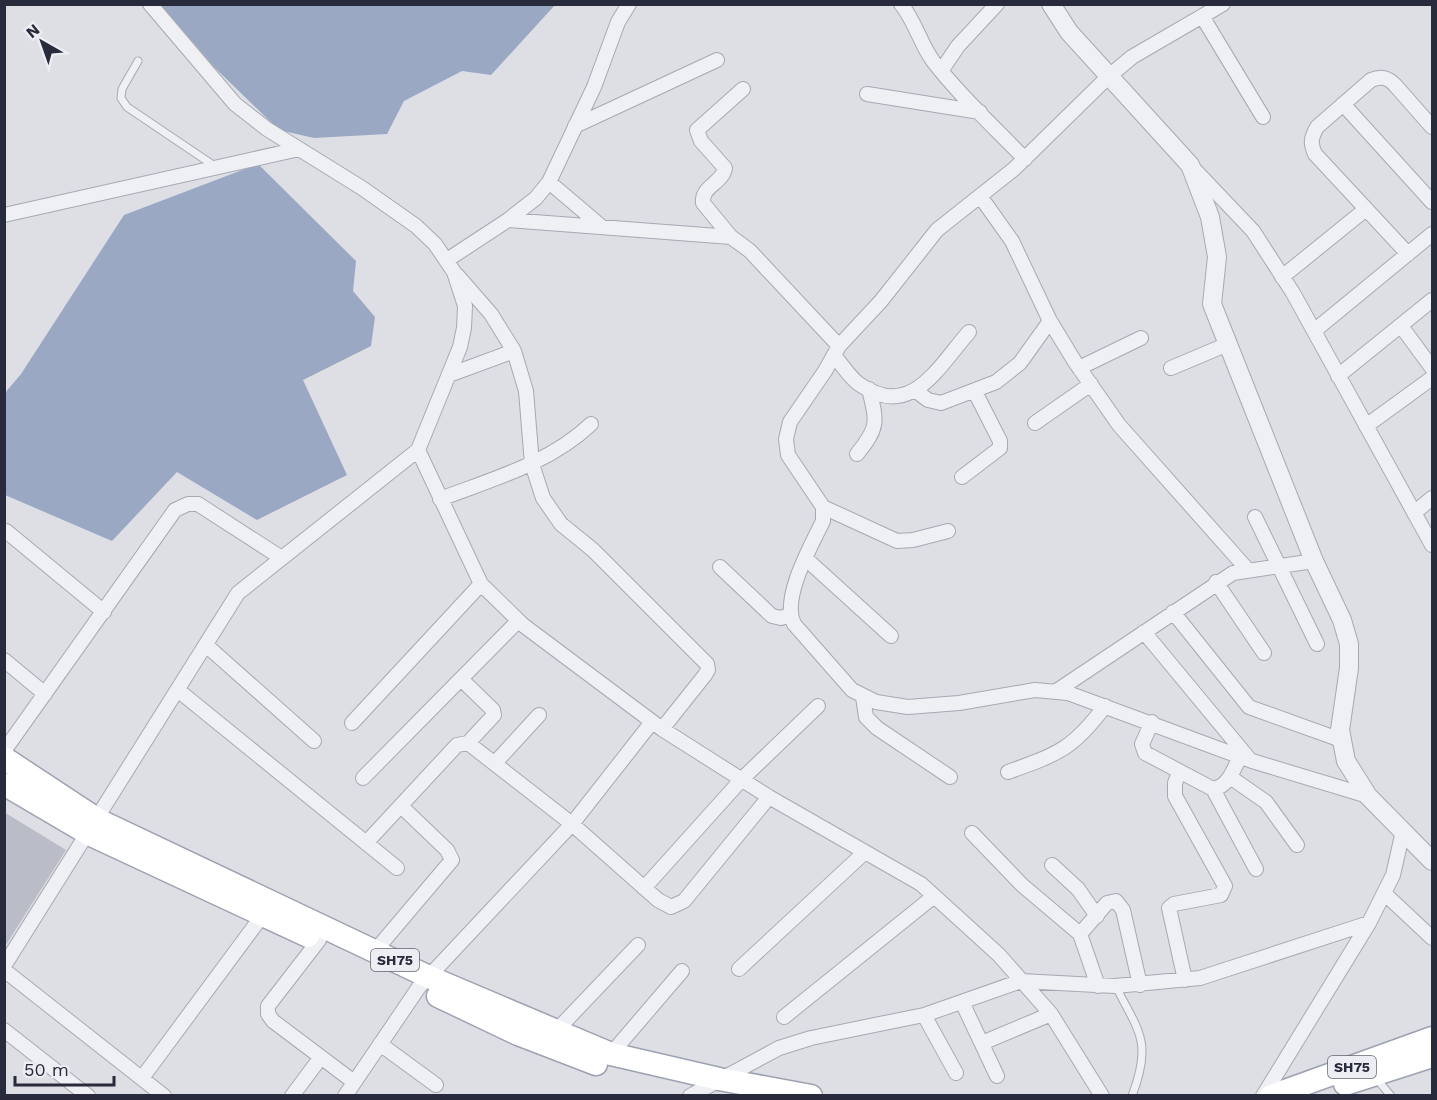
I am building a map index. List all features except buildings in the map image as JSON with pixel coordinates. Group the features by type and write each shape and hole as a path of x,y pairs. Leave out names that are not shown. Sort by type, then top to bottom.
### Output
{"main road":[{"name":"SH75","path":"4,758 93,827 375,951 424,982 518,1034 605,1067 747,1095"},
{"name":"SH75","path":"4,784 93,827 262,916 424,982 704,1087 811,1095"},
{"name":"SH75","path":"1271,1095 1432,1038"},
{"name":"SH75","path":"1306,1095 1342,1088 1432,1056"}],"street":[{"path":"150,4 235,104 416,226 491,314 514,351 526,391 532,464 543,498 561,524 593,550 706,664 708,670 572,824 424,982 345,1095"},
{"path":"450,266 536,198 549,182 594,87 618,21 629,4"},
{"path":"901,4 941,71 1025,159"},
{"path":"941,71 958,45 997,4"},
{"path":"1051,4 1069,32 1108,77 1253,231 1314,331 1432,545"},
{"path":"948,531 913,540 897,541 823,507 788,455 786,439 790,422 837,351 881,301 937,230 1025,159 1108,77 1132,57 1223,4"},
{"path":"1202,16 1263,117"},
{"path":"575,126 717,60"},
{"path":"1408,254 1315,154 1311,145 1312,136 1317,127 1343,104 1371,80 1380,76 1389,79 1432,127"},
{"path":"743,90 697,130 701,141 725,168 722,176 705,191 703,203 731,237 750,251 837,351 858,384 893,397 904,397 916,391 969,332"},
{"path":"867,94 980,112"},
{"path":"1343,104 1432,202"},
{"path":"4,215 299,149"},
{"path":"1190,165 1210,218 1217,257 1212,304 1314,561 1342,620 1349,644 1341,740 1346,761 1368,796 1432,861"},
{"path":"549,182 602,226"},
{"path":"980,196 1012,241 1050,321 1079,368 1119,425 1247,569"},
{"path":"1282,277 1366,209"},
{"path":"508,220 731,237"},
{"path":"1314,331 1432,234"},
{"path":"164,1095 4,968 179,691 238,593 280,557 418,450 460,347 465,306 450,266"},
{"path":"1338,376 1432,303"},
{"path":"916,391 928,400 941,404 996,382 1015,367 1050,321"},
{"path":"1401,326 1432,368"},
{"path":"1079,368 1142,338"},
{"path":"1171,368 1228,344"},
{"path":"449,375 514,351"},
{"path":"1366,426 1432,378"},
{"path":"1035,423 1091,384"},
{"path":"856,454 872,435 877,420 869,389"},
{"path":"962,477 1000,448 1000,441 975,392"},
{"path":"441,499 532,464 576,439 591,424"},
{"path":"418,450 481,584 518,621 657,726 769,797 921,884 933,897 975,931 1051,1014 1102,1095"},
{"path":"1414,513 1432,498"},
{"path":"4,751 175,510 188,504 198,504 280,557"},
{"path":"823,507 823,521 805,558 790,600 789,615 843,682 863,697 908,707 959,704 1035,690 1068,693 1152,722 1246,759 1368,796"},
{"path":"1255,517 1281,566 1317,644"},
{"path":"6,531 104,612"},
{"path":"805,558 891,636"},
{"path":"1055,692 1216,582 1247,569 1314,561"},
{"path":"720,567 772,616 780,618 789,615"},
{"path":"1216,582 1264,653"},
{"path":"352,723 481,584"},
{"path":"1173,612 1249,707 1341,740"},
{"path":"363,778 518,621"},
{"path":"1144,632 1246,759"},
{"path":"207,646 314,741"},
{"path":"4,660 45,694"},
{"path":"366,843 457,745 468,743 495,715 493,710 461,679"},
{"path":"179,691 397,868"},
{"path":"863,697 866,717 877,728 950,777"},
{"path":"644,888 742,779 818,706"},
{"path":"1008,772 1059,753 1074,744 1106,706"},
{"path":"495,763 539,715"},
{"path":"1152,722 1142,748 1152,757 1213,789 1256,869"},
{"path":"468,743 572,824 644,888 665,905 671,907 684,901 769,797"},
{"path":"1213,789 1220,787 1246,759"},
{"path":"1179,772 1174,788 1175,796 1226,890 1221,895 1174,904 1169,908 1185,980"},
{"path":"1230,777 1266,802 1297,845"},
{"path":"375,951 452,860 447,850 400,806"},
{"path":"1263,1095 1369,923 1393,875 1403,831"},
{"path":"972,833 1022,885 1080,934 1098,986"},
{"path":"739,969 864,853"},
{"path":"1052,865 1078,889 1096,916"},
{"path":"1384,893 1432,938"},
{"path":"784,1017 933,897"},
{"path":"1080,934 1112,900 1120,904 1140,985"},
{"path":"142,1078 262,916"},
{"path":"704,1087 778,1048 811,1038 924,1015 1021,981 1115,986 1185,980 1259,961 1369,923"},
{"path":"319,940 268,1006 268,1014 273,1022 354,1082"},
{"path":"556,1031 638,945"},
{"path":"611,1054 682,971"},
{"path":"962,1002 998,1076"},
{"path":"982,1043 1051,1014"},
{"path":"924,1015 956,1073"},
{"path":"4,1030 81,1094"},
{"path":"380,1044 436,1085"},
{"path":"292,1095 321,1057"}],"lane":[{"path":"138,61 123,89 121,98 127,107 218,168"},
{"path":"1115,986 1140,1033 1144,1051 1143,1067 1132,1095"},
{"path":"1374,1076 1391,1095"}],"water":[{"path":"161,5 555,5 491,75 462,71 404,101 387,134 314,138 279,130 214,67"},
{"path":"258,164 356,261 353,291 375,317 371,346 303,380 347,475 257,520 177,472 112,541 5,495 5,393 21,374 124,215"}]}
